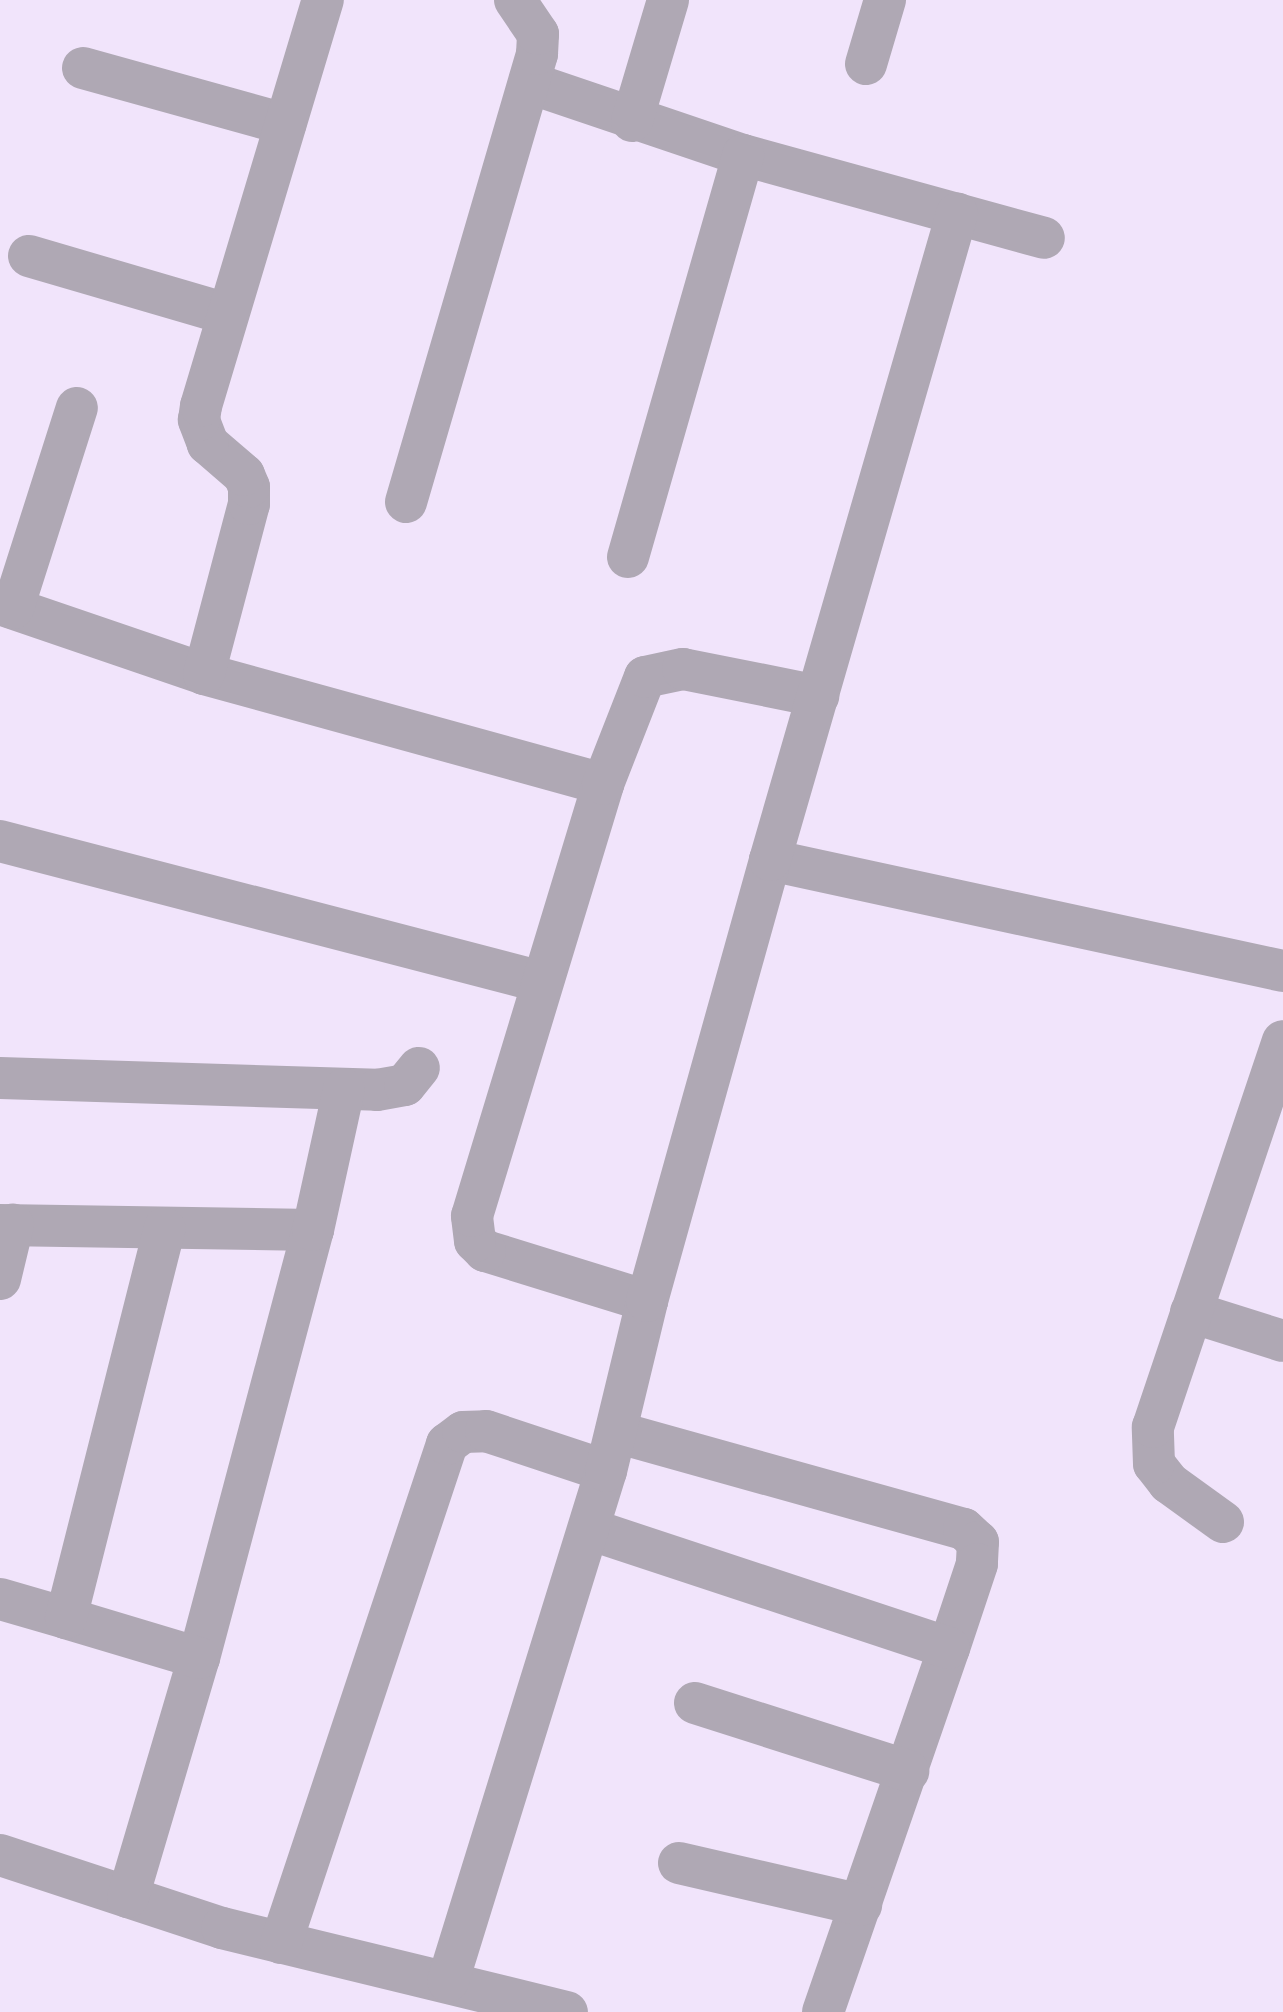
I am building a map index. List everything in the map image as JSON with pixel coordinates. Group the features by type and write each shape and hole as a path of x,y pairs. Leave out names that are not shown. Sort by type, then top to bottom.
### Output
{"street":[{"path":"204,674 249,504 244,475 208,444 199,420 227,314 323,0"},
{"path":"406,502 530,83 538,34 515,0"},
{"path":"632,121 668,0"},
{"path":"866,64 885,0"},
{"path":"83,68 285,124"},
{"path":"530,83 632,121 743,155 1044,238"},
{"path":"628,557 743,155"},
{"path":"448,1981 589,1529 647,1301 770,860 957,214"},
{"path":"29,256 227,314"},
{"path":"77,408 7,606 204,674 603,784"},
{"path":"647,1301 517,1264 475,1241 472,1216 603,784 645,677 658,671 683,669 818,696"},
{"path":"0,841 542,982"},
{"path":"770,860 1283,971"},
{"path":"1223,1522 1169,1483 1154,1464 1153,1427 1191,1312 1271,1114 1283,1041"},
{"path":"0,1078 395,1089 405,1085 419,1068"},
{"path":"128,1897 199,1658 313,1230 344,1089"},
{"path":"0,1279 6,1225 313,1230"},
{"path":"66,1618 165,1228"},
{"path":"1191,1312 1283,1341"},
{"path":"281,1943 447,1444 463,1432 486,1431 611,1451 974,1534 977,1564 823,2012"},
{"path":"589,1529 949,1648"},
{"path":"0,1599 199,1658"},
{"path":"695,1703 908,1771"},
{"path":"0,1855 281,1943 567,2012"},
{"path":"679,1863 861,1905"}]}
